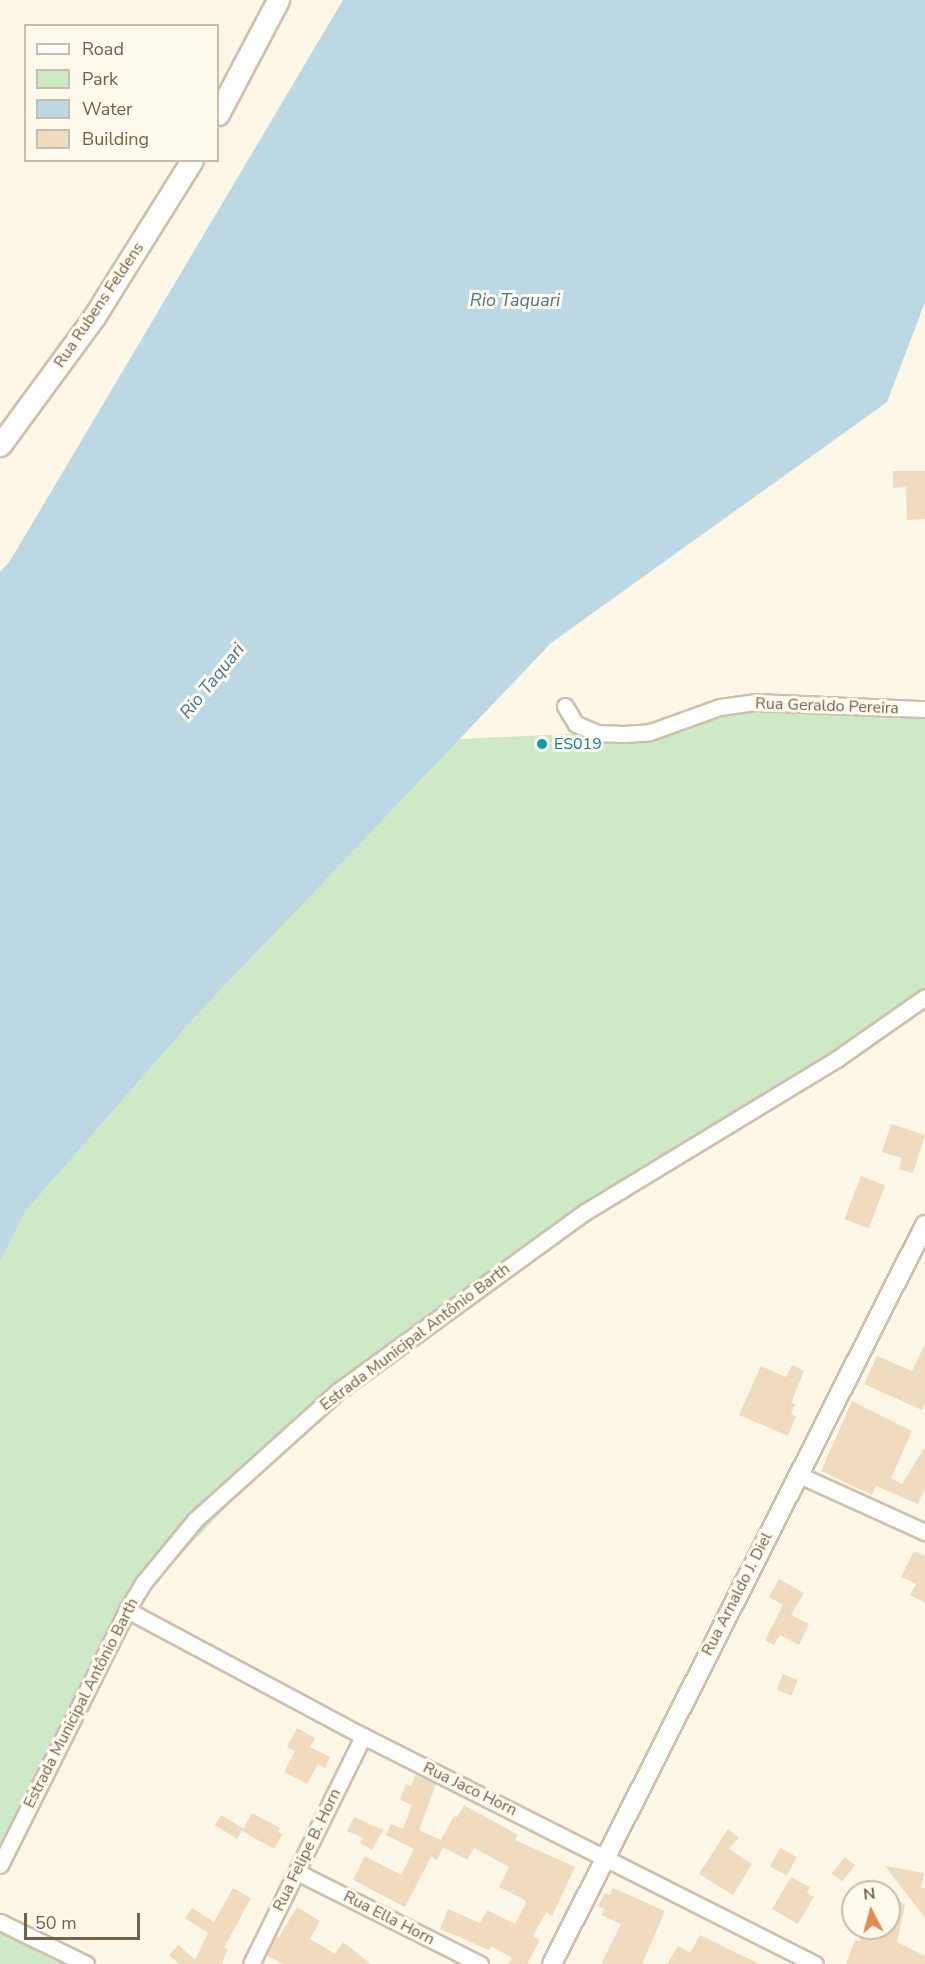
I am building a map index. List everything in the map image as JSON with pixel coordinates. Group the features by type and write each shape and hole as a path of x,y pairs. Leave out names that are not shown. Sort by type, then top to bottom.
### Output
{"main road":[{"path":"219,112 279,0"},
{"name":"Rua Rubens Feldens","path":"0,445 94,317 191,162"}],"street":[{"name":"Rua Geraldo Pereira","path":"565,706 576,724 597,732 624,734 650,732 720,708 755,702 925,709"},
{"name":"Estrada Municipal Antônio Barth","path":"0,1865 127,1610 144,1582 195,1520 337,1392 585,1212 838,1058 925,997"},
{"name":"Rua Arnaldo J. Diel","path":"552,1964 604,1856 925,1225"},
{"path":"797,1474 925,1532"},
{"name":"Rua Jaco Horn","path":"127,1610 363,1736 604,1856 809,1963"},
{"name":"Rua Felipe B. Horn","path":"250,1964 363,1736"},
{"name":"Rua Ella Horn","path":"297,1872 480,1964"},
{"path":"0,1922 86,1964"}],"green space":[{"path":"720,707 925,709 925,997 585,1212 337,1392 127,1610 0,1865 0,1262 25,1212 192,1020 459,739 597,733"},
{"path":"0,1922 86,1964 0,1964"}],"water":[{"name":"Rio Taquari","path":"343,0 925,0 925,302 887,402 551,643 192,1020 25,1212 0,1262 0,572 10,561"}],"building":[{"path":"893,471 925,471 925,519 907,520 906,487 893,488"},
{"path":"891,1124 925,1135 913,1173 899,1169 902,1158 882,1152"},
{"path":"861,1176 885,1185 869,1228 845,1219"},
{"path":"925,1344 925,1403 922,1410 864,1384 877,1356 912,1371"},
{"path":"792,1365 804,1371 791,1403 795,1404 791,1414 796,1416 788,1436 739,1415 761,1366 786,1377"},
{"path":"852,1401 912,1431 891,1478 902,1484 925,1447 925,1489 918,1504 876,1486 872,1495 821,1471"},
{"path":"914,1551 925,1556 925,1603 910,1595 916,1584 901,1577"},
{"path":"779,1579 804,1593 791,1615 809,1624 799,1645 780,1635 774,1645 765,1640 783,1605 769,1597"},
{"path":"783,1674 798,1680 791,1696 777,1690"},
{"path":"297,1728 315,1738 310,1747 330,1757 325,1768 318,1764 307,1784 284,1772 295,1751 287,1747"},
{"path":"416,1774 436,1784 419,1830 441,1840 454,1816 457,1817 464,1805 518,1835 515,1840 575,1867 552,1916 546,1912 533,1936 540,1940 527,1964 508,1964 512,1958 491,1946 489,1950 440,1929 448,1909 480,1923 487,1910 515,1924 526,1903 525,1900 499,1887 509,1867 474,1848 467,1860 443,1847 437,1860 431,1857 405,1907 353,1880 365,1856 401,1875 414,1849 386,1835 391,1824 403,1829 412,1805 400,1800 406,1784 411,1786"},
{"path":"252,1813 280,1828 278,1832 283,1834 274,1849 242,1831"},
{"path":"221,1815 243,1828 237,1839 215,1825"},
{"path":"354,1817 383,1830 372,1850 360,1843 363,1838 347,1831"},
{"path":"728,1829 739,1838 729,1849 752,1864 733,1895 699,1874"},
{"path":"780,1848 797,1857 787,1875 770,1867"},
{"path":"845,1857 855,1865 841,1881 832,1873"},
{"path":"885,1866 924,1873 921,1888 925,1888 925,1918 901,1887 901,1880 896,1880"},
{"path":"791,1877 810,1887 807,1893 814,1897 798,1924 772,1909"},
{"path":"233,1888 251,1898 224,1948 228,1950 221,1964 179,1964 169,1955 178,1945 195,1960 208,1933 185,1918 192,1908 214,1922"},
{"path":"613,1888 665,1911 642,1964 601,1964 621,1924 601,1915 604,1909 598,1906 605,1893 610,1895"},
{"path":"901,1902 905,1905 901,1924"},
{"path":"297,1907 320,1921 310,1939 335,1954 343,1942 371,1964 283,1964 266,1955 276,1936 279,1937"},
{"path":"700,1935 760,1964 667,1964 678,1946 690,1953"},
{"path":"855,1940 897,1940 897,1942 925,1956 925,1964 846,1964"}],"place":[{"name":"ES019","path":"542,744"}]}
